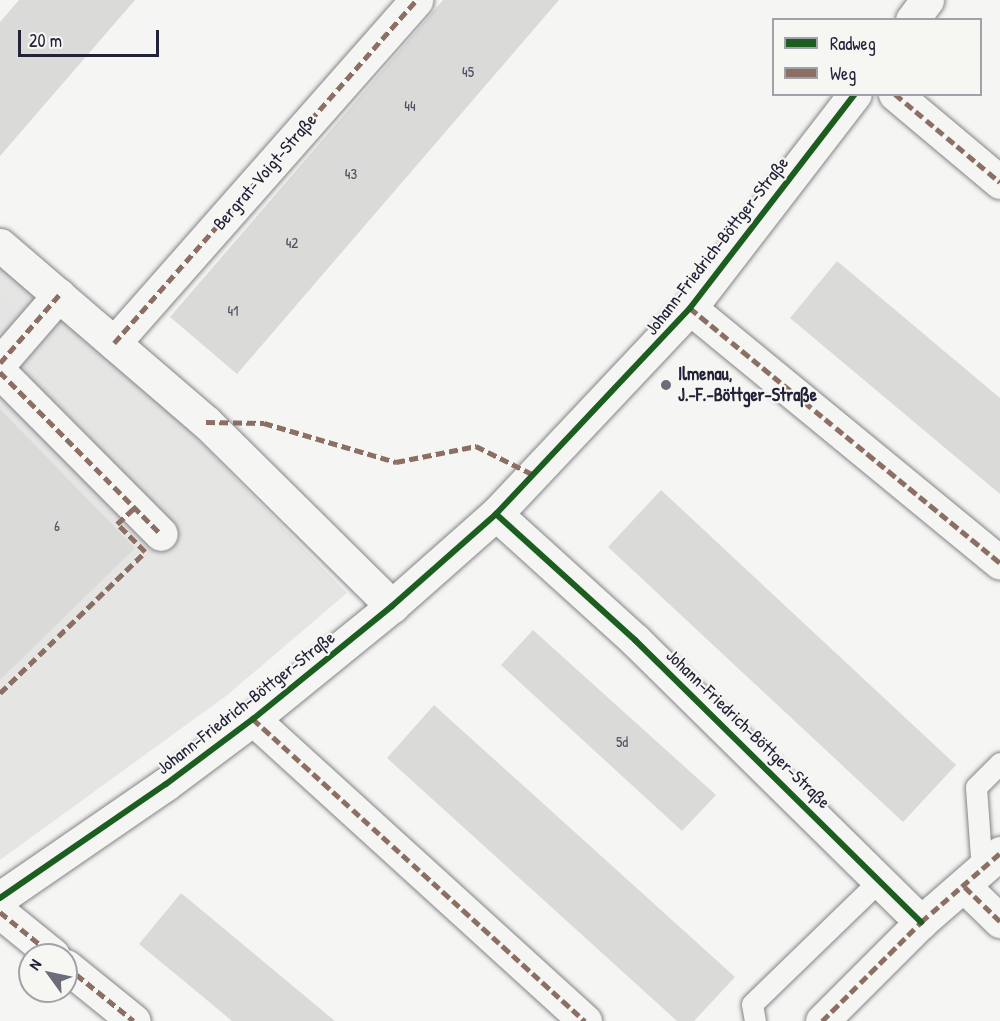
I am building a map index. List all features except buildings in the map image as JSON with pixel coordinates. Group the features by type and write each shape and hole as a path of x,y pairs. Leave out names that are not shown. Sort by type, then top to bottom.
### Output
{"street":[{"name":"Bergrat-Voigt-Straße","path":"114,343 416,0"},
{"path":"914,18 927,0"},
{"name":"Johann-Friedrich-Böttger-Straße","path":"0,897 166,784 253,719 392,606 496,514 690,308 853,96"},
{"path":"896,96 1000,182"},
{"path":"0,244 206,422 392,606"},
{"path":"0,363 59,296"},
{"name":"Johann-Friedrich-Böttger-Straße","path":"690,308 1000,563"},
{"path":"0,372 161,534"},
{"name":"Johann-Friedrich-Böttger-Straße","path":"496,514 635,640 921,922"},
{"name":"Johann-Friedrich-Böttger-Straße","path":"253,719 585,1021"},
{"path":"822,1021 921,922 982,870 1000,921"},
{"path":"0,912 38,943"},
{"path":"78,976 134,1021"}],"lane":[{"path":"982,870 976,787 1000,763"},
{"path":"755,1021 752,1004 880,880"}],"shaded area":[{"path":"0,266 154,394 347,593 226,696 0,860"},
{"path":"0,292 15,305 16,318 3,335"}],"marked path":[{"path":"114,343 416,0"},
{"path":"897,96 1000,182"},
{"path":"0,363 59,295"},
{"path":"690,308 1000,563"},
{"path":"0,372 161,534"},
{"path":"206,422 264,423 396,462 476,446 534,475"},
{"path":"0,693 145,552 117,524 135,507"},
{"path":"253,719 585,1021"},
{"path":"822,1021 921,922 1000,853"},
{"path":"965,887 1000,921"},
{"path":"0,912 38,943"},
{"path":"78,976 134,1021"}],"cycle path":[{"path":"0,898 166,784 253,719 392,606 496,514 690,308 853,96"},
{"path":"496,514 635,640 921,922"}],"place":[{"name":"Ilmenau, J.-F.-Böttger-Straße","path":"666,385"}]}
